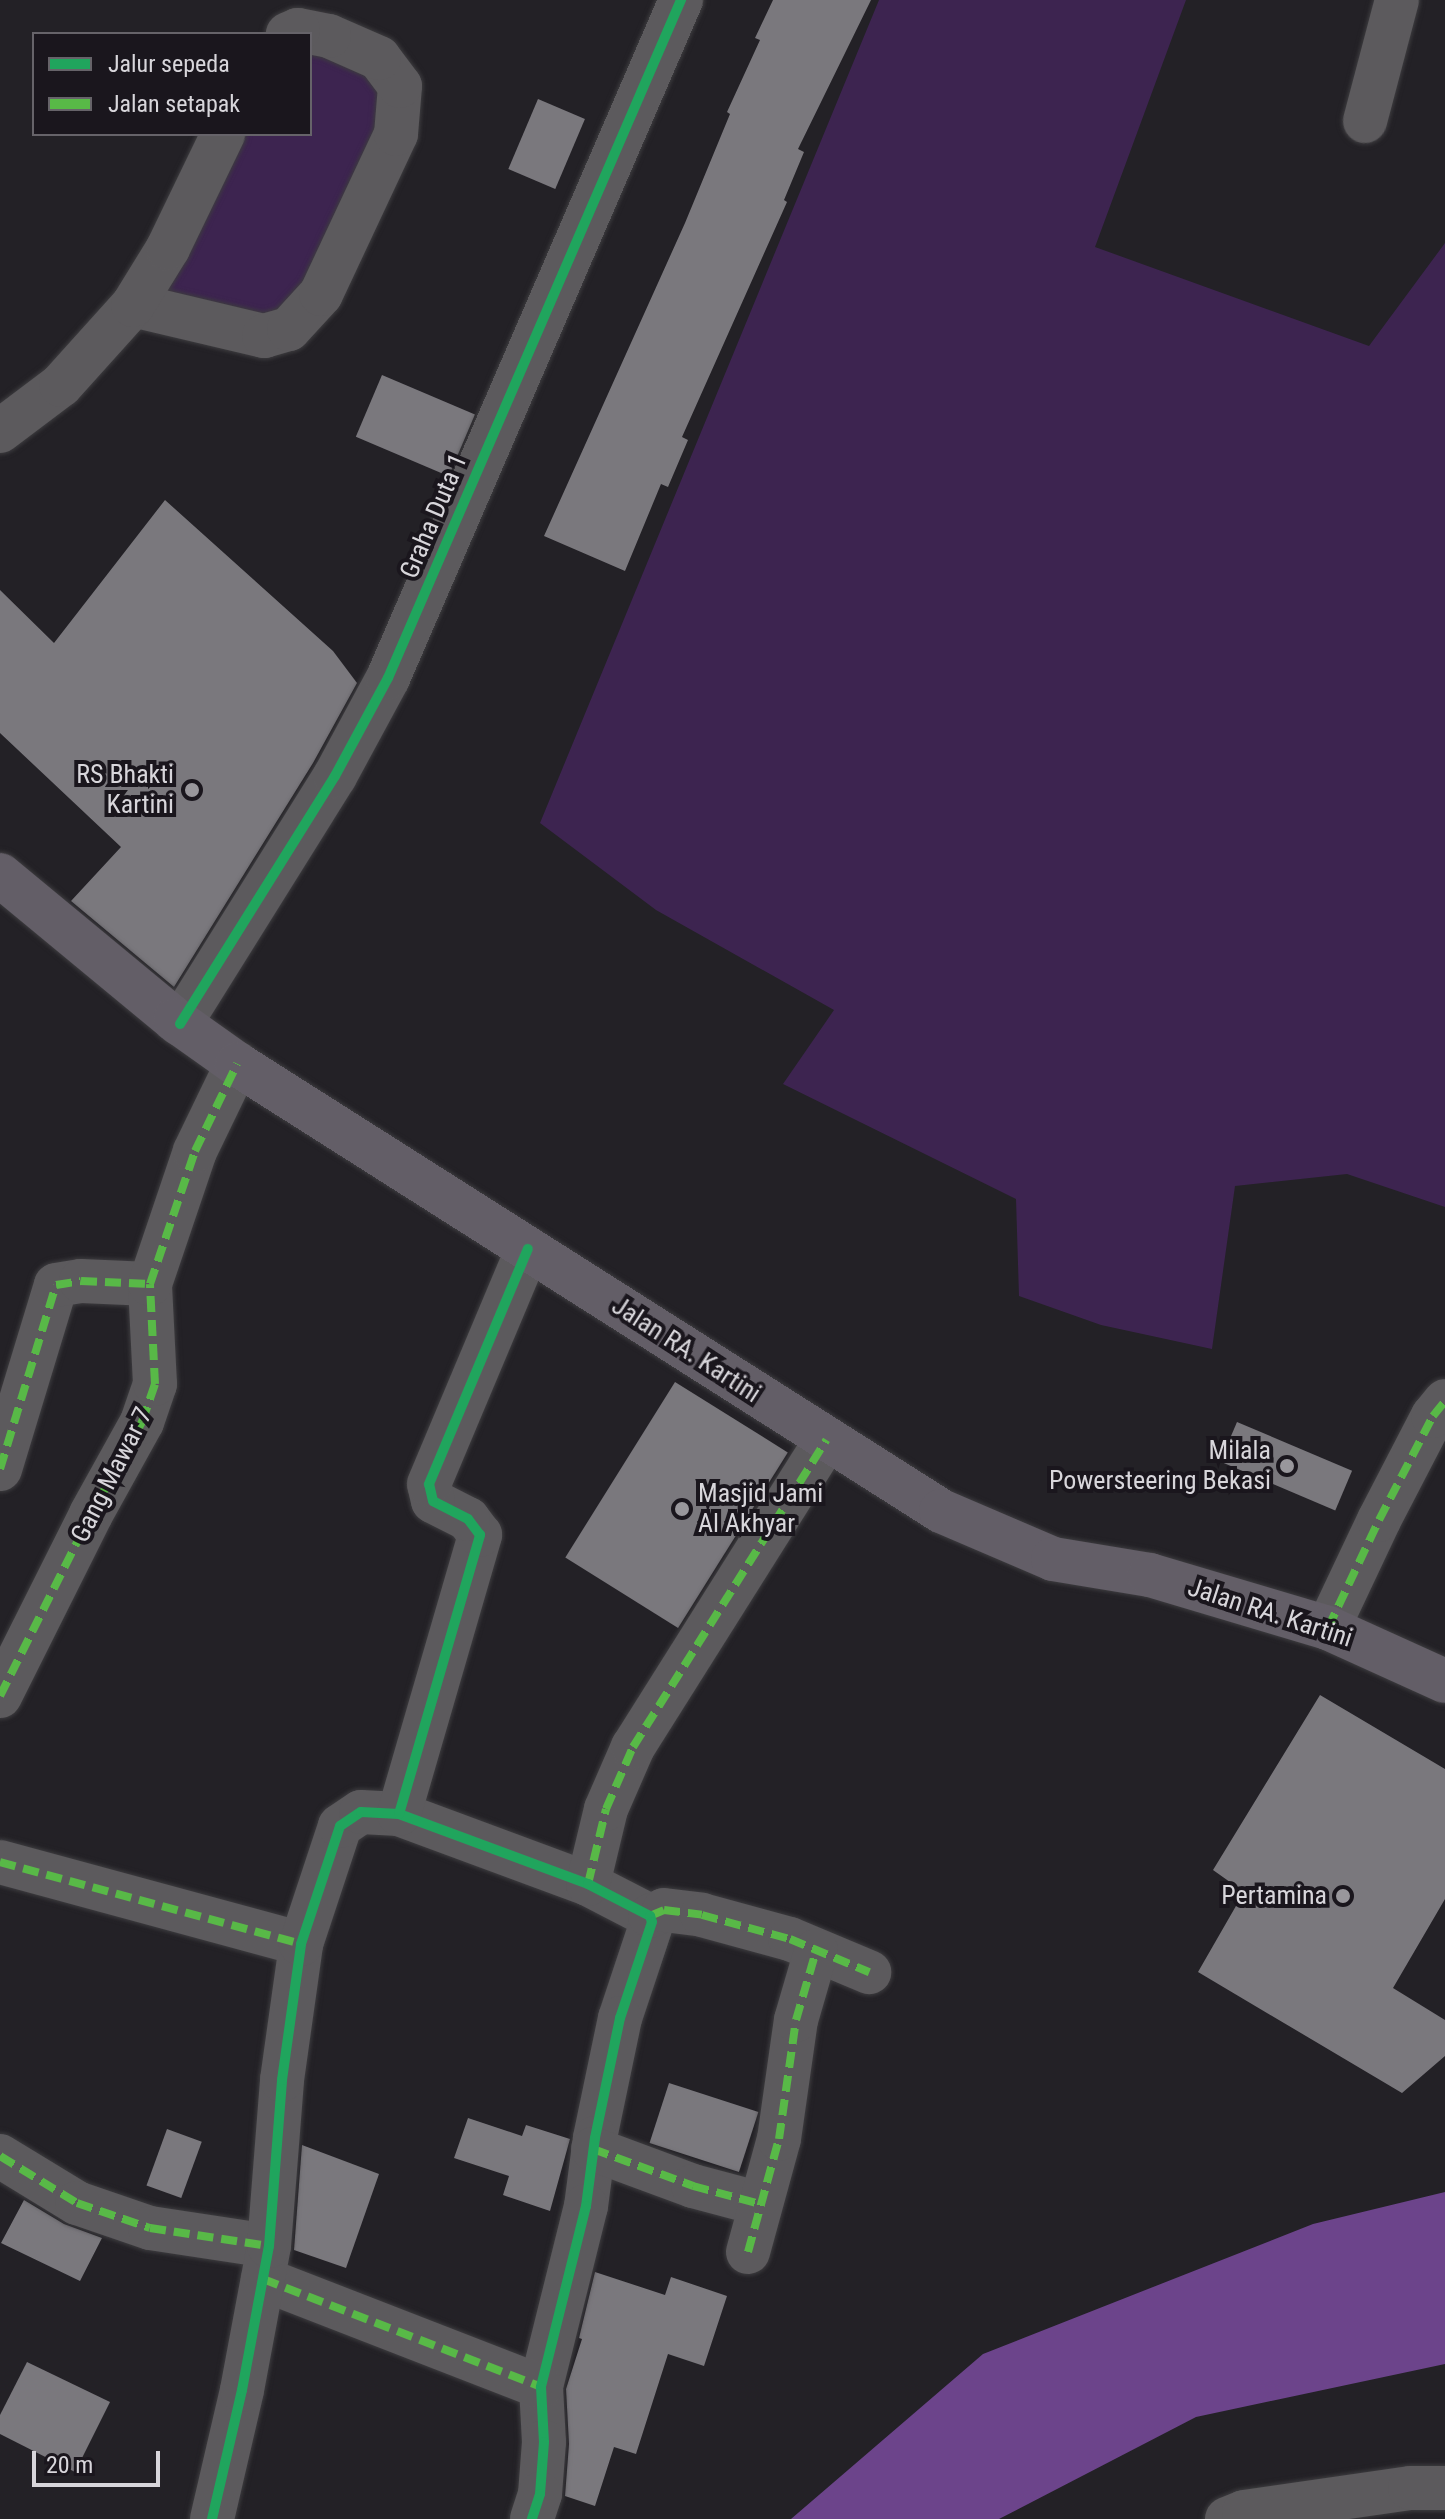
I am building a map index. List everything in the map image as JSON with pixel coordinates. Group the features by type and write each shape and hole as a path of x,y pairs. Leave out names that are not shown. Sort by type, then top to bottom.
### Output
{"main road":[{"name":"Jalan RA. Kartini","path":"0,875 180,1024 237,1064 941,1511 1053,1559 1150,1575 1328,1628 1445,1681"}],"street":[{"name":"Graha Duta 1","path":"180,1024 335,776 388,678 681,0"},
{"path":"1365,121 1397,0"},
{"path":"133,305 264,336 289,329 321,294 396,134 400,86 379,58 329,36 312,33"},
{"path":"0,431 61,385 133,305 168,248 222,136"},
{"name":"Gang Mawar 7","path":"0,1696 91,1514 142,1422 155,1384 150,1284 195,1151 237,1064"},
{"path":"399,1814 480,1535 468,1519 433,1501 429,1484 528,1249"},
{"path":"0,1469 56,1285 81,1281 150,1284"},
{"path":"1328,1628 1385,1507 1433,1416 1445,1401"},
{"path":"588,1884 606,1809 633,1747 826,1440"},
{"path":"212,2519 242,2390 266,2262 282,2080 301,1944 340,1826 361,1812 399,1814 588,1884 650,1916 652,1922 620,2018 593,2149 586,2206 541,2387 544,2442 540,2494 532,2519"},
{"path":"0,1862 301,1944"},
{"path":"650,1916 664,1910 702,1915 790,1939 869,1972"},
{"path":"748,2252 779,2139 796,2020 816,1951"},
{"path":"593,2149 693,2186 760,2204"},
{"path":"0,2156 77,2203 266,2262 541,2387"},
{"path":"1238,2517 1410,2488 1445,2488"}],"shaded area":[{"path":"879,0 1186,0 1095,247 1369,346 1445,243 1445,1207 1347,1174 1235,1186 1212,1349 1101,1325 1019,1296 1016,1199 783,1084 834,1010 656,910 540,823"},
{"path":"312,35 400,86 290,329 133,305 222,136 312,136"},
{"path":"1445,2192 1445,2364 1196,2417 999,2519 791,2519 983,2354 1313,2224"}],"building":[{"path":"773,0 871,0 798,149 804,152 784,200 787,202 682,437 688,440 668,487 661,484 625,571 544,536 685,223 730,114 727,112 760,40 755,38"},
{"path":"538,99 585,119 555,189 508,169"},
{"path":"382,375 475,414 449,476 356,437"},
{"name":"RS Bhakti Kartini","path":"165,500 333,651 357,683 313,763 174,987 71,901 121,847 0,733 0,590 54,643"},
{"name":"Masjid Jami Al Akhyar","path":"675,1382 788,1452 678,1628 565,1558"},
{"name":"Milala Powersteering Bekasi","path":"1237,1422 1352,1471 1335,1510 1220,1462"},
{"name":"Pertamina","path":"1320,1695 1445,1769 1445,1899 1393,1988 1445,2020 1445,2056 1402,2093 1198,1972 1244,1892 1213,1870"},
{"path":"669,2083 758,2112 739,2172 650,2143"},
{"path":"468,2118 522,2136 526,2125 570,2139 550,2211 503,2195 509,2176 454,2158"},
{"path":"167,2129 202,2142 181,2198 146,2185"},
{"path":"302,2145 379,2174 346,2268 294,2250"},
{"path":"24,2200 64,2224 102,2238 80,2281 1,2243"},
{"path":"595,2272 665,2295 671,2277 727,2296 704,2366 668,2354 636,2454 614,2447 595,2506 565,2496 569,2444 566,2389 582,2339 579,2338"},
{"path":"27,2362 110,2402 75,2472 0,2434 0,2415"}],"marked path":[{"path":"0,1696 91,1514 142,1422 155,1384 150,1284 195,1151 237,1064"},
{"path":"0,1469 56,1285 81,1281 150,1284"},
{"path":"1328,1628 1379,1520 1433,1416 1445,1401"},
{"path":"588,1884 606,1809 633,1747 826,1440"},
{"path":"0,1862 301,1944"},
{"path":"650,1916 664,1910 702,1915 790,1939 869,1972"},
{"path":"748,2252 779,2139 796,2020 816,1951"},
{"path":"593,2149 693,2186 760,2204"},
{"path":"0,2156 77,2203 150,2228 269,2246"},
{"path":"263,2279 541,2387"}],"cycle path":[{"path":"180,1024 335,776 388,678 681,0"},
{"path":"212,2519 242,2390 269,2246 282,2080 301,1944 340,1826 361,1812 399,1814 480,1535 468,1519 433,1501 429,1484 528,1249"},
{"path":"399,1814 588,1884 650,1916 652,1922 620,2018 595,2138 586,2206 541,2387 544,2442 540,2494 532,2519"}],"place":[{"name":"RS Bhakti Kartini","path":"192,790"},
{"name":"Milala Powersteering Bekasi","path":"1287,1466"},
{"name":"Masjid Jami Al Akhyar","path":"682,1509"},
{"name":"Pertamina","path":"1343,1896"}]}
